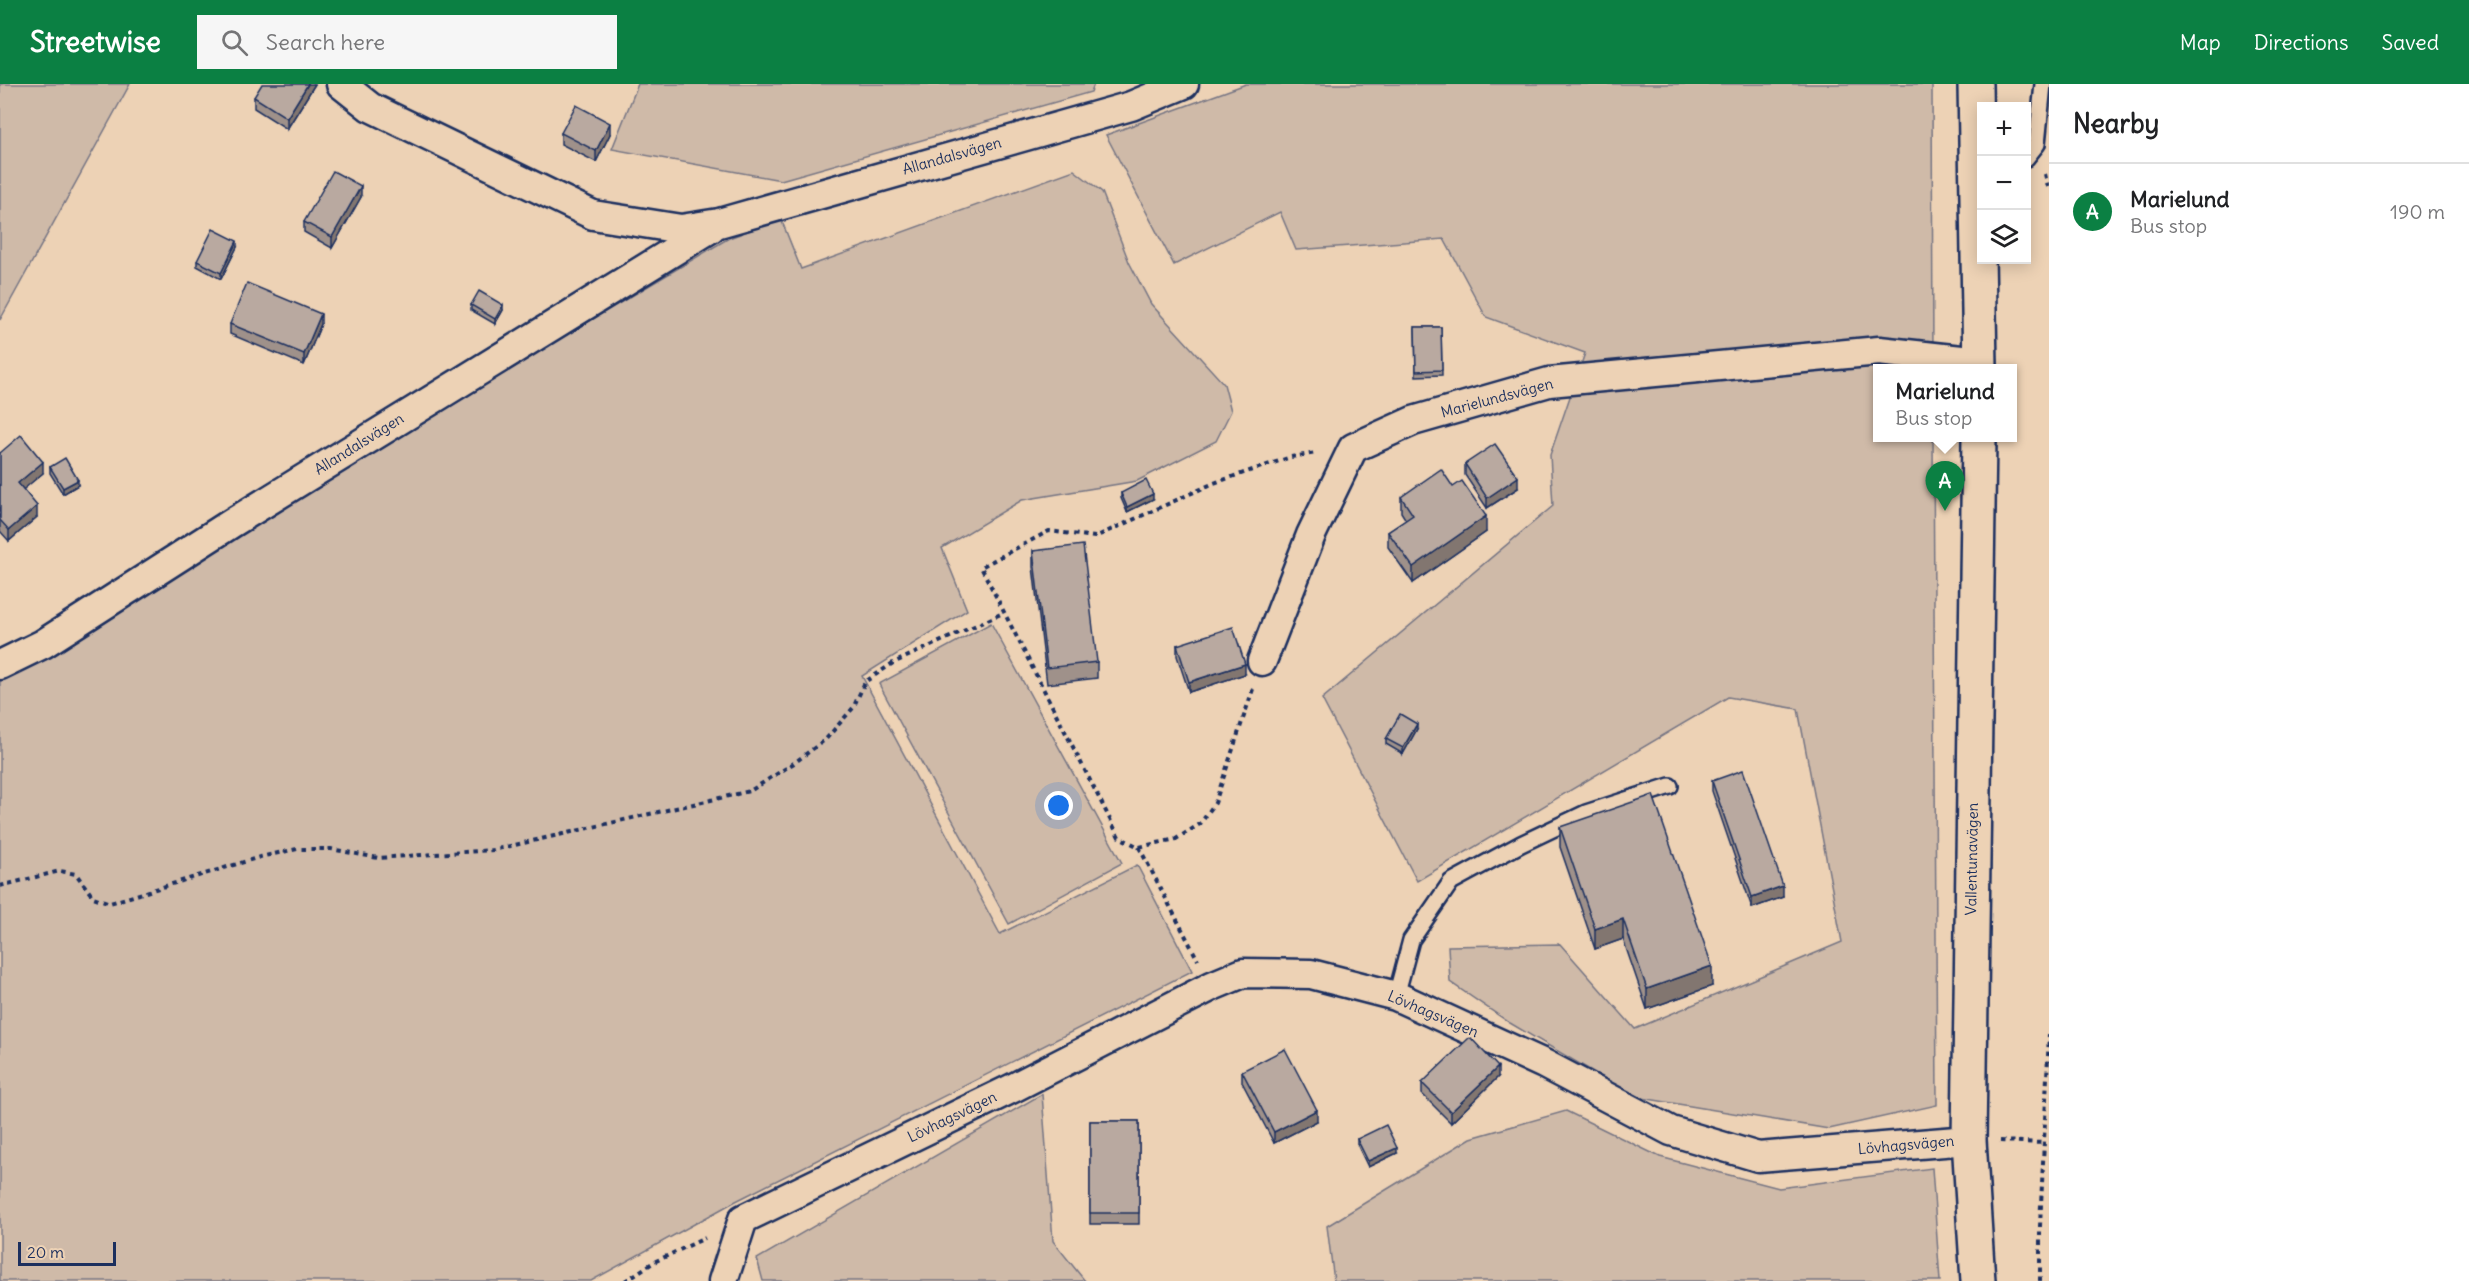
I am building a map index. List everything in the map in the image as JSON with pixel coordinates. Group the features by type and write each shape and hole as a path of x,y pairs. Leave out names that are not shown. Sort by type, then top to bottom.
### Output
{"main road":[{"path":"1975,84 1979,210"},
{"path":"1980,264 1980,364"},
{"name":"Vallentunavägen","path":"1978,1281 1969,1140 1979,442"}],"street":[{"name":"Allandalsvägen","path":"341,84 370,107 593,215 681,230 719,223 1131,106 1184,84"},
{"name":"Allandalsvägen","path":"0,665 43,644 232,523 719,223"},
{"name":"Marielundsvägen","path":"1353,448 1413,421 1549,382 1879,351 1973,364"},
{"path":"1262,661 1311,535 1353,448"},
{"name":"Lövhagsvägen","path":"743,1219 1012,1088 1212,986 1244,973 1311,974 1396,996 1544,1064 1671,1131 1758,1157 1969,1140"},
{"path":"723,1281 743,1219"}],"lane":[{"path":"2028,156 2037,144 2043,84"},
{"path":"1396,996 1411,940 1451,882 1521,844 1586,813 1670,786"}],"path":[{"path":"1212,986 1139,847 1119,837 981,567 1049,531 1095,537 1214,483 1292,457 1353,448"},
{"path":"0,886 60,871 76,874 93,897 110,903 260,857 297,849 331,849 378,858 493,850 750,791 826,740 853,708 865,682 893,663 1003,613"},
{"path":"1139,847 1176,839 1200,824 1215,803 1262,661"},
{"path":"2040,1281 2040,1226 2049,1035"},
{"path":"1969,1140 2044,1143"},
{"path":"625,1281 654,1262 743,1219"}],"shaded area":[{"path":"0,84 130,84 0,320"},
{"path":"638,84 1094,84 1091,92 781,180 612,149"},
{"path":"1246,84 1932,84 1933,364 1873,364 1873,442 1933,442 1937,1105 1829,1129 1636,1097 1510,1023 1450,982 1448,946 1560,944 1635,1029 1842,942 1798,709 1728,697 1417,881 1322,699 1553,506 1550,455 1585,353 1486,317 1444,239 1296,250 1280,212 1174,265 1106,135"},
{"path":"1074,170 1102,192 1129,262 1151,304 1224,384 1231,411 1216,441 1137,481 1022,500 942,548 967,610 862,676 1000,934 1137,865 1192,971 736,1201 591,1281 0,1281 0,681 358,459 729,238 781,219 801,269"},
{"path":"991,623 1122,863 1009,924 879,684"},
{"path":"1042,1094 1053,1241 1085,1281 763,1281 757,1259"},
{"path":"1566,1111 1660,1157 1779,1188 1932,1168 1940,1281 1334,1281 1327,1226 1471,1138"}],"building":[{"path":"262,84 308,84 287,118 254,97"},
{"path":"576,105 610,123 596,151 561,133"},
{"path":"333,171 361,186 332,237 304,222"},
{"path":"213,229 237,241 221,273 197,261"},
{"path":"247,283 321,314 304,354 230,324"},
{"path":"479,291 503,305 495,319 471,305"},
{"path":"1415,327 1441,327 1442,370 1416,371"},
{"path":"21,435 43,462 18,483 37,506 9,530 0,520 0,453"},
{"path":"1495,444 1518,477 1487,498 1465,464"},
{"path":"65,458 78,480 63,488 50,467"},
{"path":"1441,469 1453,487 1462,481 1486,516 1413,567 1388,532 1413,515 1401,497"},
{"path":"1146,480 1153,494 1127,507 1121,493"},
{"path":"1083,545 1097,662 1047,668 1033,551"},
{"path":"1233,627 1245,664 1189,682 1177,645"},
{"path":"1400,714 1417,724 1403,748 1386,739"},
{"path":"1743,770 1783,886 1752,897 1712,781"},
{"path":"1653,795 1712,966 1647,989 1623,919 1595,929 1560,827"},
{"path":"1470,1037 1498,1067 1451,1112 1422,1083"},
{"path":"1285,1049 1317,1110 1274,1132 1242,1071"},
{"path":"1090,1121 1139,1121 1139,1213 1090,1213"},
{"path":"1386,1125 1397,1148 1368,1161 1357,1139"}],"place":[{"name":"Marielund","path":"1945,511"}]}
